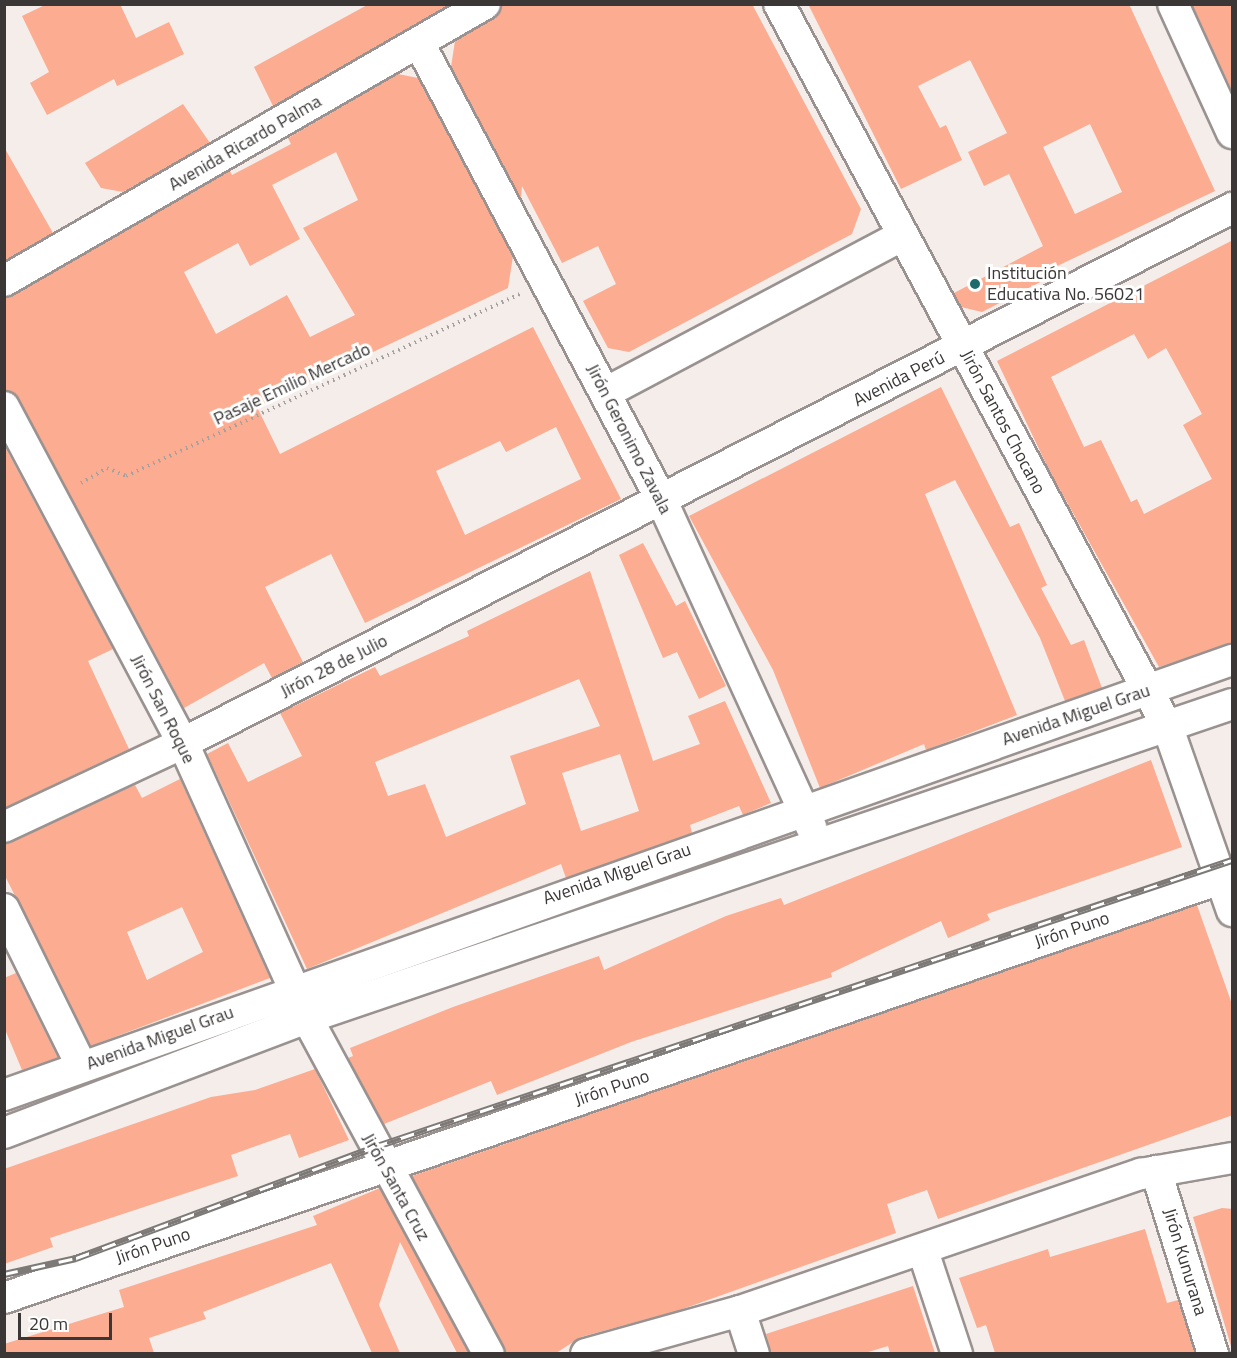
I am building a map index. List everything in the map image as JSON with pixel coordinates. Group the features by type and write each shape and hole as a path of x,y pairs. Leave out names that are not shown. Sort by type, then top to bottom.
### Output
{"street":[{"name":"Avenida Ricardo Palma","path":"4,281 485,4"},
{"name":"Jirón Santos Chocano","path":"779,4 900,237 963,346 1168,728 1221,843 1220,879 1233,911"},
{"path":"1173,4 1233,133"},
{"name":"Jirón Geronimo Zavala","path":"419,43 545,283 607,392 661,499 805,808 818,846"},
{"name":"Avenida Perú","path":"661,499 1233,208"},
{"path":"607,392 900,237"},
{"name":"Jirón San Roque","path":"4,407 183,744 296,988 307,1018"},
{"name":"Jirón 28 de Julio","path":"4,826 183,744 661,499"},
{"name":"Avenida Miguel Grau","path":"4,1095 296,988 1233,660"},
{"name":"Avenida Miguel Grau","path":"4,1134 307,1018 1168,728 1233,704"},
{"name":"Jirón Puno","path":"4,1298 1220,879"},
{"path":"4,909 82,1067"},
{"name":"Jirón Santa Cruz","path":"307,1018 384,1166 489,1353"},
{"path":"586,1353 740,1311 1156,1171 1233,1158"},
{"name":"Jirón Kunurana","path":"1156,1171 1213,1353"},
{"path":"923,1251 957,1353"},
{"path":"740,1311 754,1353"}],"path":[{"name":"Pasaje Emilio Mercado","path":"52,500 107,468 126,476 545,283"}],"building":[{"path":"47,4 120,4 136,38 169,22 184,54 117,86 114,79 47,115 30,83 49,72 22,16"},
{"path":"369,4 450,4 273,106 254,67"},
{"path":"502,4 752,4 861,209 852,234 629,352 608,348 583,301 616,284 598,246 562,263 522,186 521,198 451,67 455,41 494,19"},
{"path":"808,4 1129,4 1215,191 1053,268 1056,274 982,312 961,307 954,293 1043,246 1009,174 984,186 968,152 1007,133 970,60 918,86 940,128 946,125 962,160 901,189","holes":["1090,124 1122,192 1075,214 1043,147"]},
{"path":"1192,4 1233,4 1233,93"},
{"path":"398,74 418,78 513,256 508,288 257,407 280,454 533,327 621,499 365,623 331,554 265,587 303,662 272,678 264,663 184,708 19,399 4,390 4,298 230,171 232,175 291,144 288,138","holes":["336,152 358,200 303,228 355,315 310,337 287,295 216,334 184,272 238,243 250,266 300,239 272,185","556,427 581,479 465,535 436,471 500,441 506,452"]},
{"path":"183,104 210,143 123,192 101,188 85,163"},
{"path":"4,147 53,233 4,261"},
{"path":"1233,240 1233,643 1159,667 1049,470 997,361","holes":["1134,334 1148,359 1166,348 1202,414 1183,425 1212,479 1144,514 1137,499 1131,502 1101,440 1084,447 1051,377"]},
{"path":"941,387 1010,527 1019,523 1047,585 1041,588 1071,645 1084,640 1102,688 1065,701 1040,638 955,480 925,494 1017,715 926,750 924,744 820,788 773,670 689,516"},
{"path":"4,445 113,649 88,661 129,749 4,808"},
{"path":"643,543 676,606 685,601 726,686 699,699 677,652 663,658 619,555"},
{"path":"590,571 653,761 700,744 688,716 725,701 771,803 743,815 739,806 690,825 692,833 566,878 561,864 307,969 207,754 228,743 248,782 302,756 280,713 375,667 380,676 469,636 467,631","holes":["579,679 600,726 510,756 526,804 446,837 425,784 388,796 375,762","620,754 639,811 581,831 562,773"]},
{"path":"1151,760 1182,847 987,914 990,920 948,938 941,921 831,973 832,977 631,1042 497,1095 491,1081 384,1124 348,1058 353,1056 350,1048 453,1007 599,956 604,970 726,916 781,898 784,905"},
{"path":"180,779 270,978 91,1046 4,874 4,844 135,785 142,798","holes":["182,907 203,952 147,980 127,932"]},
{"path":"1197,905 1233,1007 1233,1115 938,1219 927,1190 887,1204 896,1233 677,1311 581,1337 556,1353 506,1353 412,1176"},
{"path":"16,973 58,1058 22,1070 4,1027 4,978"},
{"path":"315,1069 349,1140 299,1158 290,1134 231,1155 238,1176 50,1238 53,1247 4,1264 4,1169 211,1097 255,1090"},
{"path":"380,1188 469,1353 457,1353 400,1242 379,1305 400,1353 372,1353 331,1263 203,1312 206,1319 149,1338 154,1353 4,1353 4,1344 124,1307 119,1290 317,1225 313,1216"},
{"path":"1222,1208 1233,1209 1233,1353 1193,1217"},
{"path":"1145,1229 1167,1303 1178,1300 1195,1353 995,1353 986,1325 977,1328 959,1278 1048,1249 1050,1257"},
{"path":"913,1286 935,1353 890,1353 888,1346 865,1353 771,1353 766,1334"}],"railway":[{"path":"4,1274 76,1258 374,1147 1232,860"}],"place":[{"name":"Institución Educativa No. 56021","path":"975,284"}]}
